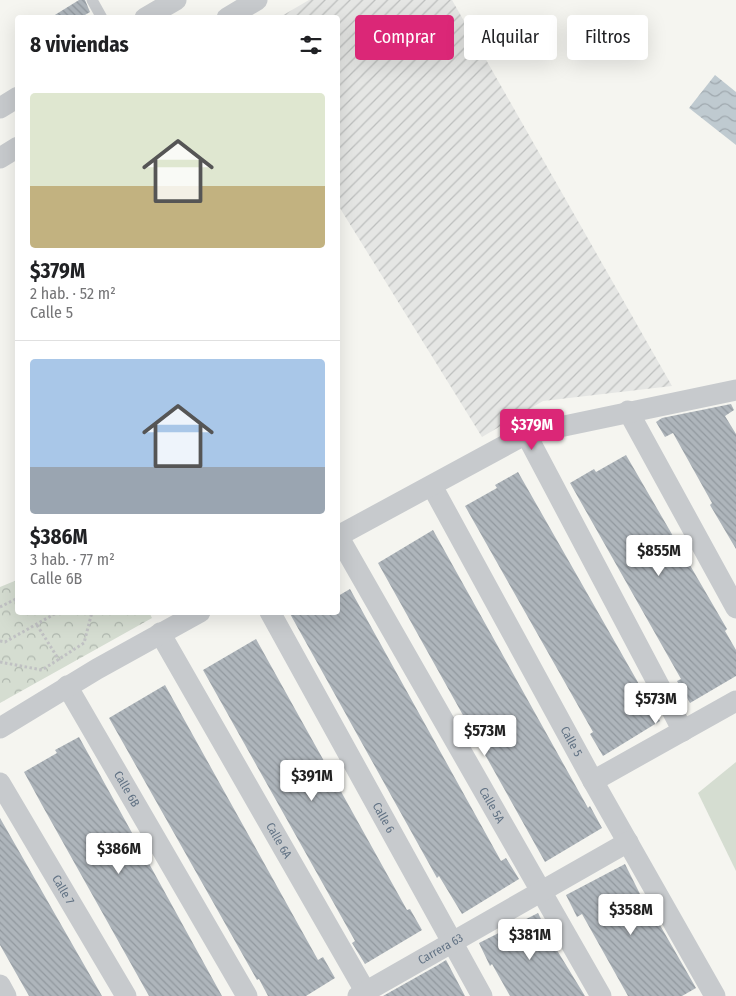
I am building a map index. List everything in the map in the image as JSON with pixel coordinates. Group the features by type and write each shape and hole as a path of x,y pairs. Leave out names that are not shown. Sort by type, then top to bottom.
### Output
{"street":[{"path":"151,15 176,0"},
{"path":"232,15 257,0"},
{"path":"0,108 15,99"},
{"path":"0,158 15,149"},
{"path":"340,535 526,434 735,392"},
{"path":"628,412 736,608"},
{"path":"526,434 682,731"},
{"name":"Calle 5","path":"432,486 593,781 715,996"},
{"name":"Calle 5A","path":"340,539 601,996"},
{"path":"0,728 67,686 194,615"},
{"name":"Calle 6","path":"272,615 482,996"},
{"name":"Calle 6A","path":"160,633 364,995"},
{"name":"Calle 6B","path":"67,686 247,996"},
{"path":"593,781 736,701"},
{"name":"Calle 7","path":"0,783 126,996"},
{"name":"Carrera 63","path":"364,995 452,942 628,842"},
{"path":"0,985 6,996"}],"lane":[{"path":"92,0 100,15"}],"path":[{"path":"0,607 15,600"},
{"path":"0,641 5,642 53,615"},
{"path":"0,662 42,670 84,644 91,615"},
{"path":"36,625 59,660"}],"shaded area":[{"path":"309,0 452,0 464,21 464,60 486,60 672,386 543,401 482,437 340,208 340,15 283,15"}],"green space":[{"path":"15,581 15,615 150,615 152,618 0,703 0,587"},
{"path":"736,762 736,871 698,793"}],"water":[{"path":"715,75 736,92 736,145 689,108"}],"building":[{"path":"79,0 85,0 90,12 85,15 55,15"},
{"path":"731,404 734,410 725,416 736,434 736,549 710,505 712,503 673,433 665,437 656,422 662,418"},
{"path":"626,455 727,629 725,631 736,650 736,676 690,703 677,681 681,679 570,483 594,469 596,472"},
{"path":"518,472 660,721 603,756 590,734 593,732 465,506 497,488 495,485"},
{"path":"433,530 588,808 590,806 602,828 545,862 378,563"},
{"path":"350,589 501,861 506,858 519,879 462,914 439,876 437,878 291,615 340,615 340,595"},
{"path":"256,639 407,910 410,909 422,930 365,964 352,943 355,941 203,670"},
{"path":"165,685 318,960 323,957 335,978 306,996 268,996 259,979 257,980 109,718"},
{"path":"79,737 222,996 149,996 42,805 24,772 57,753 55,750"},
{"path":"0,818 102,996 29,996 0,945"},
{"path":"625,864 643,900 645,899 696,988 682,996 628,996 582,914 577,917 566,895"},
{"path":"538,913 555,947 585,996 510,996 492,964 490,966 479,943"},
{"path":"446,960 465,996 383,996 438,965"}]}
